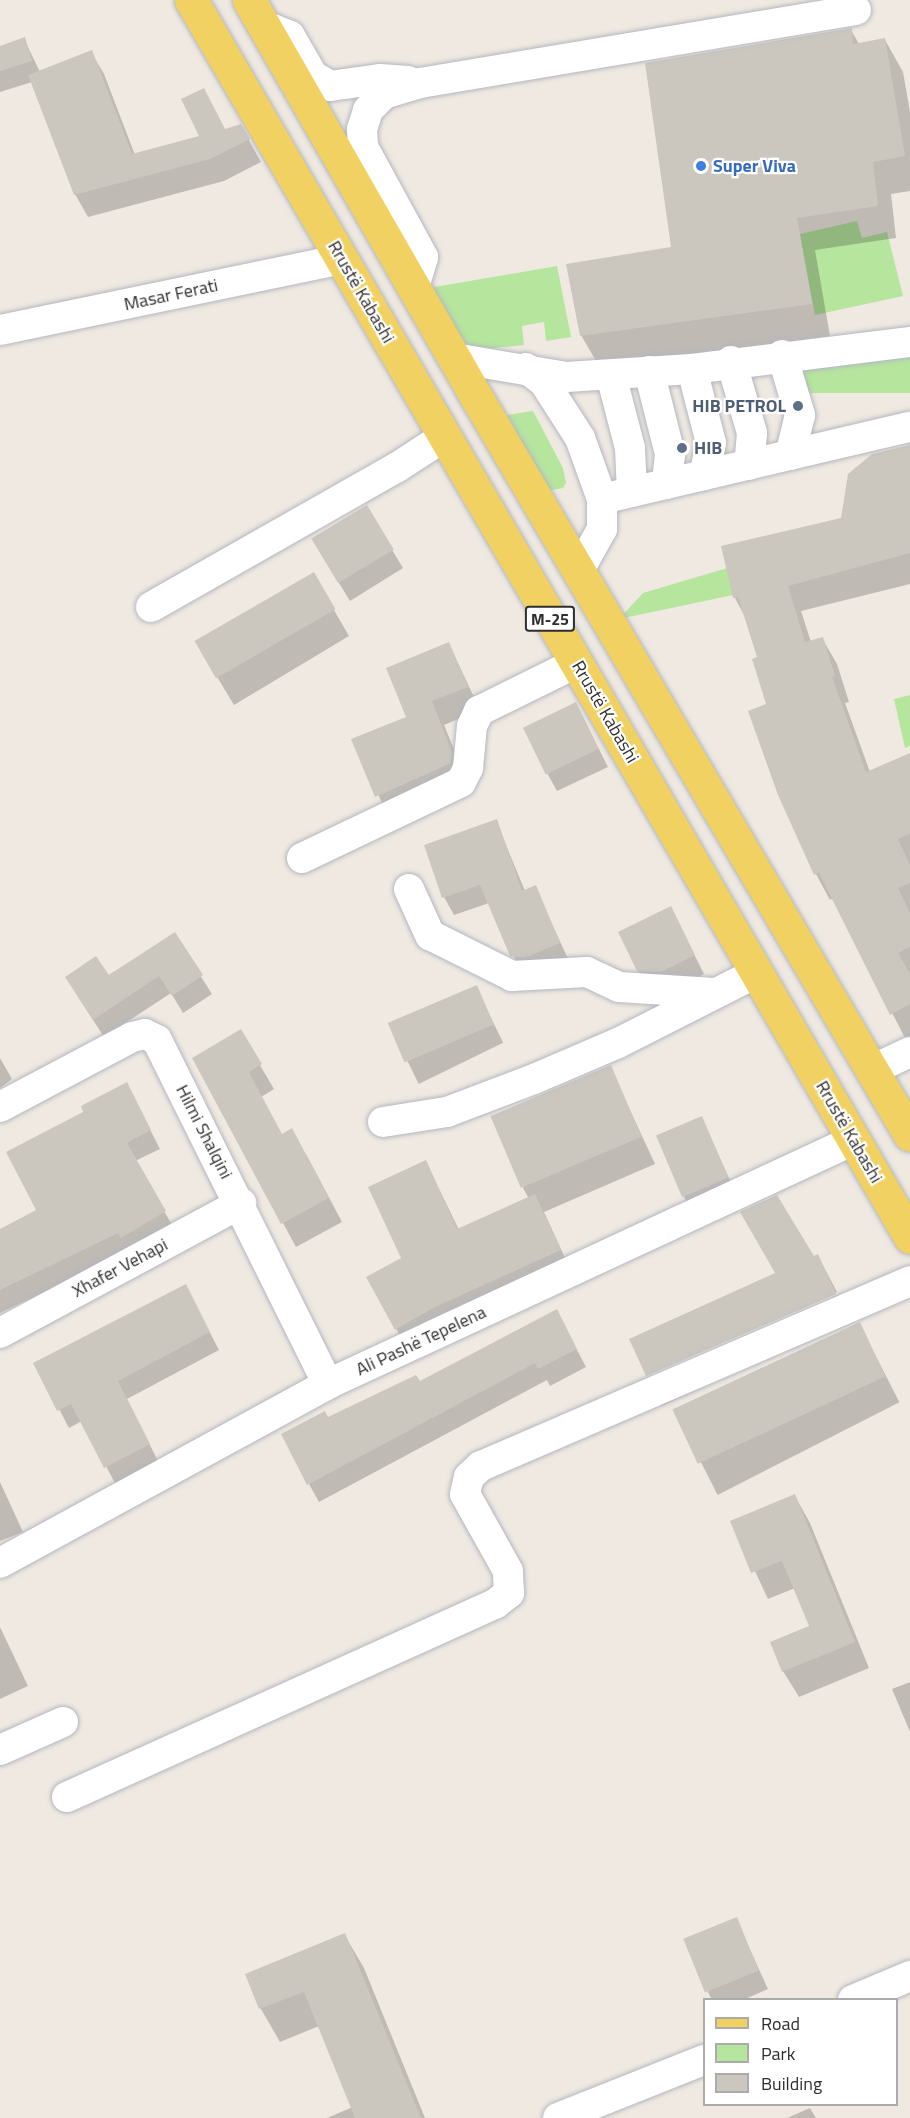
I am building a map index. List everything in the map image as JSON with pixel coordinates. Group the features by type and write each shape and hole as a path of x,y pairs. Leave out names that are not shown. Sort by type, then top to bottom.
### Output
{"main road":[{"name":"Rrustë Kabashi","path":"191,0 910,1237"},
{"name":"M-25","path":"256,12 578,572 872,1070 905,1114"}],"street":[{"path":"414,287 423,256 363,147 362,129 368,110 384,94 420,82 856,10"},
{"path":"256,12 290,36 313,76 330,86 380,79 420,82"},
{"name":"Masar Ferati","path":"0,330 342,259"},
{"path":"454,358 526,368 566,378 692,369 731,361 827,353 910,342"},
{"path":"782,355 800,415 790,455"},
{"path":"731,361 752,433 749,465"},
{"path":"526,368 544,382 580,438 602,500 602,529 578,572"},
{"path":"692,369 711,443 704,475"},
{"path":"649,371 670,454 667,484"},
{"path":"611,375 630,448 632,492"},
{"path":"602,500 910,426"},
{"path":"150,607 396,468 445,436"},
{"path":"302,858 461,782 468,768 472,726 480,711 576,663"},
{"path":"409,889 430,935 512,976 587,972 619,987 719,993"},
{"path":"383,1122 458,1108 618,1043 756,973"},
{"name":"Hilmi Shalqini","path":"0,1107 109,1048 145,1034 157,1040 241,1203 328,1384"},
{"path":"872,1070 910,1052"},
{"name":"Ali Pashë Tepelena","path":"0,1563 328,1384 854,1140"},
{"name":"Xhafer Vehapi","path":"0,1333 241,1203"},
{"path":"67,1797 495,1604 509,1593 508,1571 465,1494 469,1477 481,1466 910,1281"},
{"path":"0,1750 63,1722"},
{"path":"858,1998 910,1976"},
{"path":"558,2118 703,2061"}],"green space":[{"path":"857,221 862,238 887,232 903,296 815,315 800,234"},
{"path":"557,266 571,337 546,341 544,322 522,326 524,345 465,351 429,288"},
{"path":"798,357 910,357 910,393 798,393"},
{"path":"533,411 563,468 566,483 563,488 547,491 507,415"},
{"path":"784,551 799,581 619,619 643,593"},
{"path":"910,695 910,746 905,748 894,699"}],"building":[{"path":"852,28 853,44 885,38 905,156 873,162 878,206 797,218 812,304 580,336 566,264 671,247 645,63"},
{"path":"25,37 32,61 0,71 0,46"},
{"path":"92,50 132,154 199,136 181,99 204,88 225,129 241,124 250,139 210,159 74,195 28,75"},
{"path":"910,445 910,553 788,586 805,642 823,637 835,676 832,677 866,772 910,753 910,834 898,839 910,865 910,883 898,888 910,913 910,947 898,953 910,974 910,1004 890,1015 819,873 814,875 778,795 748,711 766,704 752,659 757,657 738,597 733,598 721,546 841,518 848,474 872,454"},
{"path":"367,505 394,550 338,583 311,538"},
{"path":"314,572 336,609 216,678 194,641"},
{"path":"449,642 468,687 432,701 452,752 451,763 375,797 351,739 406,717 386,668"},
{"path":"576,702 599,749 546,775 523,728"},
{"path":"497,819 522,891 536,885 560,943 524,958 510,956 480,885 442,898 424,845"},
{"path":"671,906 695,955 661,972 637,971 618,932"},
{"path":"175,932 203,975 172,996 159,976 93,1020 65,977 96,956 109,975"},
{"path":"477,985 494,1025 405,1062 388,1023"},
{"path":"241,1029 262,1064 249,1072 282,1134 292,1128 329,1198 281,1224 192,1058"},
{"path":"611,1065 641,1137 521,1188 490,1116"},
{"path":"127,1082 151,1130 127,1143 166,1211 121,1238 118,1233 0,1290 0,1229 36,1210 6,1152 83,1112 81,1106"},
{"path":"702,1116 728,1178 682,1197 656,1136"},
{"path":"426,1160 457,1229 535,1194 561,1250 433,1308 395,1330 366,1277 401,1258 368,1187"},
{"path":"777,1195 814,1256 818,1254 836,1294 646,1376 629,1339 775,1273 740,1212"},
{"path":"186,1284 210,1332 118,1381 150,1444 104,1468 71,1404 57,1411 33,1363"},
{"path":"557,1309 577,1349 538,1369 535,1363 307,1485 281,1434 325,1411 328,1417 416,1375 420,1381"},
{"path":"860,1322 885,1376 698,1464 672,1409"},
{"path":"795,1494 855,1642 782,1672 770,1642 809,1626 782,1561 751,1573 730,1521"},
{"path":"737,1917 759,1971 705,1993 683,1939"},
{"path":"345,1933 421,2118 355,2118 304,1992 259,2009 245,1974"}],"place":[{"name":"Super Viva","path":"701,166"},
{"name":"HIB PETROL","path":"798,406"},
{"name":"HIB","path":"682,448"}]}
